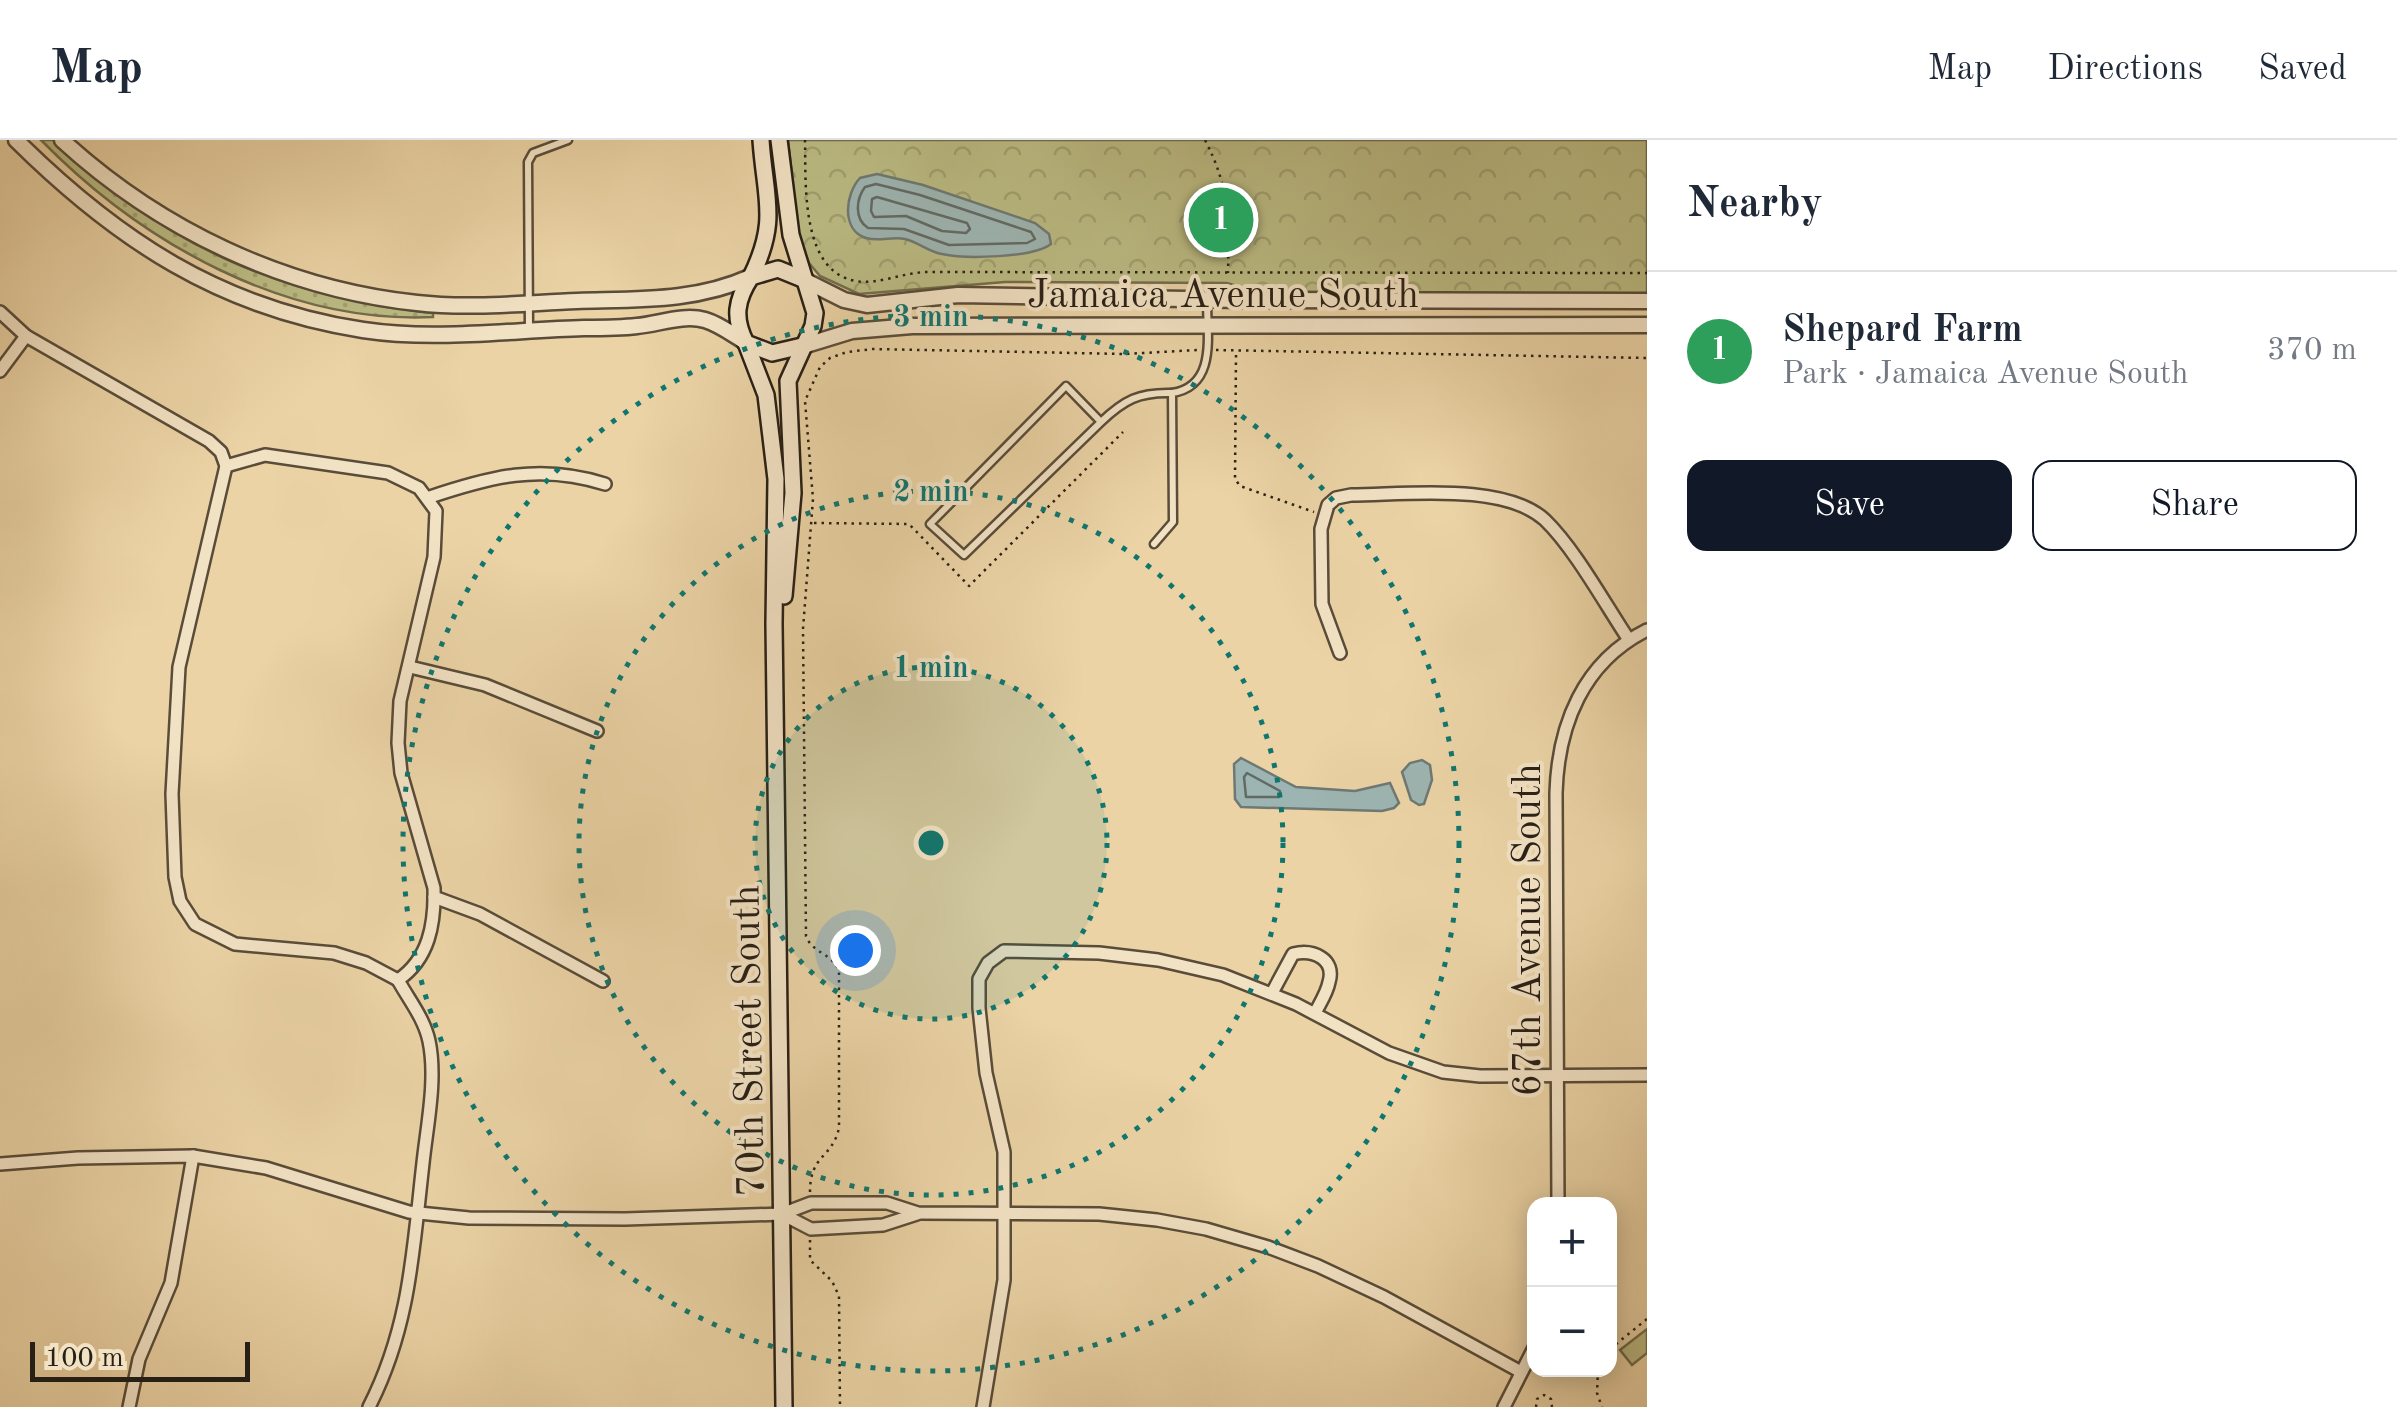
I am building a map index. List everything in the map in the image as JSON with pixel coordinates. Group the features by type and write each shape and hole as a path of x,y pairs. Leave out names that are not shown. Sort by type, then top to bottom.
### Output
{"main road":[{"path":"762,140 770,220 766,242 736,312 745,343 772,354 802,346 813,326 815,312 791,235 779,140"},
{"path":"750,277 778,269 806,280"},
{"name":"70th Street South","path":"745,343 766,395 775,460 784,1407"},
{"name":"70th Street South","path":"777,675 793,492 786,398 789,376 802,346"}],"street":[{"path":"16,140 62,186 171,265 222,291 283,312 365,330 449,334 632,326 693,318 714,324 745,343"},
{"path":"62,140 135,202 234,255 326,286 417,304 529,303 686,296 727,288 750,277"},
{"name":"Jamaica Avenue South","path":"806,280 844,300 867,305 945,296 1647,301"},
{"path":"0,312 26,336 209,442 221,452 226,466 179,667 172,794 175,877 180,901 195,924 235,944 334,953 366,963 398,980 421,1018 430,1043 430,1103 409,1296 386,1374 368,1407"},
{"name":"Jamaica Avenue South","path":"802,346 836,334 881,328 1647,325"},
{"path":"0,371 26,336"},
{"path":"226,466 265,456 388,473 408,481 436,511 434,556 400,701 398,743 401,773 434,897 429,944 410,972 398,980"},
{"path":"426,498 484,478 516,473 578,475 604,484"},
{"path":"1340,652 1322,599 1323,515 1332,501 1345,495 1478,495 1513,501 1535,512 1554,530 1629,640"},
{"name":"67th Avenue South","path":"1558,1197 1559,748 1569,714 1586,684 1629,640 1647,630"},
{"path":"410,666 485,685 597,732"},
{"path":"434,897 480,914 603,981"},
{"path":"983,1407 1004,1280 1004,1152 986,1073 980,979 988,963 1004,951 1100,953 1158,960 1223,975 1315,1013 1399,1058 1443,1072 1480,1076 1647,1074"},
{"path":"1272,993 1293,954 1319,954 1328,963 1331,979 1315,1013"},
{"path":"0,1164 193,1156 266,1168 417,1213 468,1218 782,1214 810,1203 887,1204 918,1214"},
{"path":"129,1407 139,1359 171,1283 193,1156"},
{"path":"782,1214 810,1228 883,1225 918,1214 1004,1213 1099,1214 1206,1229 1268,1247 1384,1297 1521,1372"},
{"path":"1504,1407 1527,1361"}],"lane":[{"path":"529,329 528,162 533,154 568,140"},
{"path":"1101,422 1066,386 930,524 964,555 1101,422 1121,402 1134,396 1172,393 1197,381 1206,366 1207,299"},
{"path":"1154,544 1173,522 1172,393"}],"path":[{"path":"804,140 815,245 824,263 850,280 871,281 924,272 1647,274"},
{"path":"1205,140 1222,174 1226,194 1228,273"},
{"path":"810,1203 811,1170 836,1141 839,1128 839,971 836,962 809,943 806,936 802,629 812,462 806,401 820,367 830,358 873,349 1647,358"},
{"path":"1236,353 1235,480 1240,486 1323,515"},
{"path":"811,524 910,524 969,586 1123,432"},
{"path":"810,1228 810,1260 832,1281 839,1296 840,1407"},
{"path":"1617,1344 1647,1319"},
{"path":"1632,1332 1636,1338"},
{"path":"1598,1377 1597,1394 1602,1407"},
{"path":"1529,1395 1537,1400"},
{"path":"1537,1400 1547,1396 1552,1407"},
{"path":"1536,1407 1537,1400"}],"green space":[{"path":"41,140 55,140 139,210 229,260 326,294 433,313 433,317 378,316 324,307 219,270 124,212"},
{"path":"788,140 1647,140 1647,294 1264,294 1227,283 1005,282 859,294 820,276 809,263 799,240"},
{"path":"1647,1329 1647,1353 1632,1365 1620,1350"}],"water":[{"path":"877,174 923,185 1035,223 1049,234 1051,244 1015,255 966,257 937,253 905,239 866,238 852,228 849,202 860,178"},
{"path":"1241,758 1296,787 1355,791 1390,783 1399,803 1382,811 1241,807 1235,799 1234,764"},
{"path":"1422,760 1430,765 1432,780 1424,804 1419,805 1411,800 1402,772 1410,763"}],"place":[{"name":"Shepard Farm","path":"1221,220"}]}
